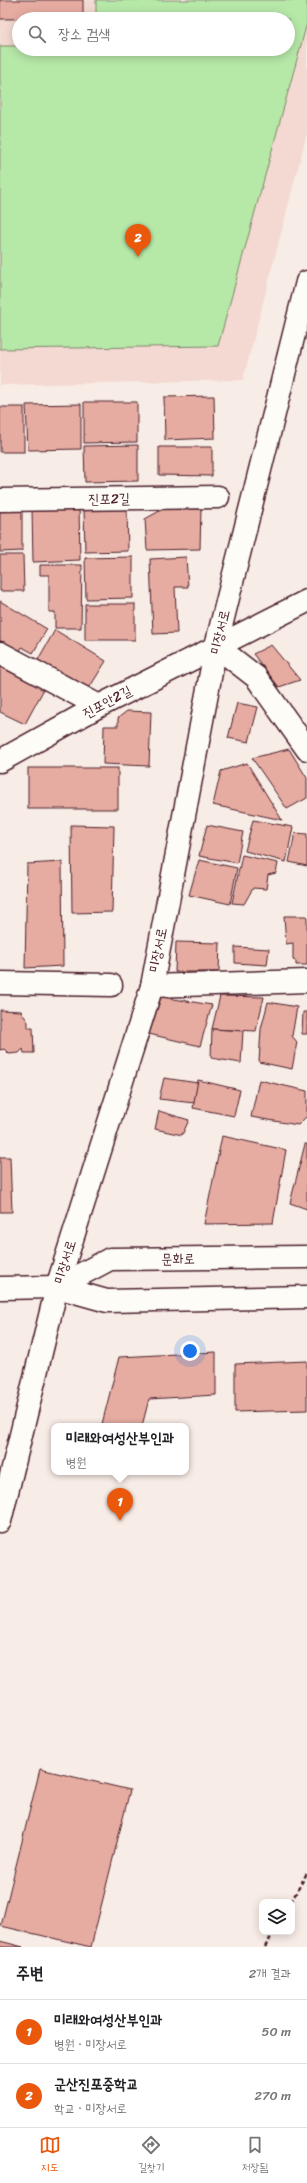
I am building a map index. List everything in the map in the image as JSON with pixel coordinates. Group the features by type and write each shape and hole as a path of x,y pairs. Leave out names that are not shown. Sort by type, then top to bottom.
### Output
{"street":[{"name":"미장서로","path":"0,1520 57,1287 152,986 216,646 307,282"},
{"name":"진포2길","path":"0,500 218,497"},
{"name":"진포안2길","path":"0,761 99,706 307,601"},
{"path":"216,646 256,677 306,746"},
{"path":"0,654 99,706"},
{"path":"0,748 24,748"},
{"name":"미장서로","path":"152,986 307,980"},
{"path":"0,984 111,985"},
{"name":"문화로","path":"57,1287 110,1259 307,1257"},
{"name":"문화로","path":"0,1288 57,1287 107,1301 307,1297"}],"path":[{"path":"293,1899 307,1873"},
{"path":"265,1947 272,1935"}],"shaded area":[{"path":"0,0 307,0 307,133 243,380 0,385"}],"green space":[{"path":"96,0 307,0 307,23 218,346 0,349 0,46 12,46 12,56 295,56 295,12 96,12"}],"building":[{"path":"0,0 83,0 83,12 12,12 12,19 0,19"},
{"path":"214,396 215,438 165,440 164,397"},
{"path":"84,402 137,402 137,442 84,443"},
{"path":"81,404 81,449 28,450 26,405"},
{"path":"0,407 24,407 24,452 0,452"},
{"path":"138,445 138,481 85,482 84,446"},
{"path":"159,447 212,447 212,476 159,475"},
{"path":"79,507 80,560 33,562 32,508"},
{"path":"165,508 201,509 200,549 147,550 145,519"},
{"path":"0,509 22,509 22,551 0,552"},
{"path":"84,509 127,509 128,551 85,552"},
{"path":"0,555 23,555 24,591 0,591"},
{"path":"133,557 133,598 86,599 85,558"},
{"path":"186,557 188,587 175,587 177,633 153,634 150,559"},
{"path":"40,565 82,565 81,628 55,628 55,612 49,612 49,575 40,575"},
{"path":"0,601 47,629 33,653 22,647 18,654 0,643"},
{"path":"85,604 135,604 135,640 85,640"},
{"path":"55,630 106,661 86,693 36,663"},
{"path":"271,645 300,680 279,687 253,654"},
{"path":"2,667 45,687 25,724 0,712 0,670"},
{"path":"237,703 258,707 249,742 228,738"},
{"path":"127,711 151,712 149,766 103,764 104,726 118,726 118,718"},
{"path":"289,749 307,778 307,798 287,809 252,758"},
{"path":"247,763 282,820 213,805 221,771"},
{"path":"28,768 118,768 118,809 28,809"},
{"path":"253,820 293,827 286,862 245,851"},
{"path":"71,825 114,826 112,912 72,913"},
{"path":"207,825 243,832 237,863 199,856"},
{"path":"295,833 307,834 307,866 289,862"},
{"path":"242,855 278,863 276,873 268,875 266,889 253,888 244,904 232,903"},
{"path":"199,860 237,868 230,904 189,895"},
{"path":"62,862 63,966 25,968 27,864"},
{"path":"284,916 307,916 307,965 296,965 296,961 293,960 293,943 286,944"},
{"path":"176,942 220,943 219,972 175,972"},
{"path":"235,947 269,949 267,965 235,963"},
{"path":"220,996 264,997 256,1031 212,1029"},
{"path":"161,997 212,1005 200,1046 149,1034"},
{"path":"268,1002 297,1007 292,1036 297,1042 292,1069 259,1062 261,1029"},
{"path":"0,1010 21,1011 28,1022 28,1028 33,1028 34,1053 24,1053 23,1049 19,1053 9,1054 4,1049 0,1050"},
{"path":"303,1012 307,1012 307,1034 302,1034"},
{"path":"212,1029 243,1031 241,1063 211,1058"},
{"path":"164,1078 198,1083 194,1103 159,1099"},
{"path":"198,1080 240,1090 234,1116 193,1108"},
{"path":"259,1080 307,1091 307,1116 298,1125 251,1117"},
{"path":"159,1111 189,1120 182,1135 155,1129"},
{"path":"222,1136 286,1150 273,1223 204,1224"},
{"path":"305,1144 307,1144 307,1209 290,1203"},
{"path":"0,1157 10,1157 12,1212 0,1212"},
{"path":"216,1352 216,1395 149,1399 143,1423 102,1423 119,1357"},
{"path":"307,1361 307,1410 235,1412 235,1364"},
{"path":"40,1769 130,1790 91,1947 1,1926"},
{"path":"0,1941 23,1947 0,1947"}],"place":[{"name":"군산진포중학교","path":"138,257"},
{"name":"미래와여성산부인과","path":"120,1521"}]}
